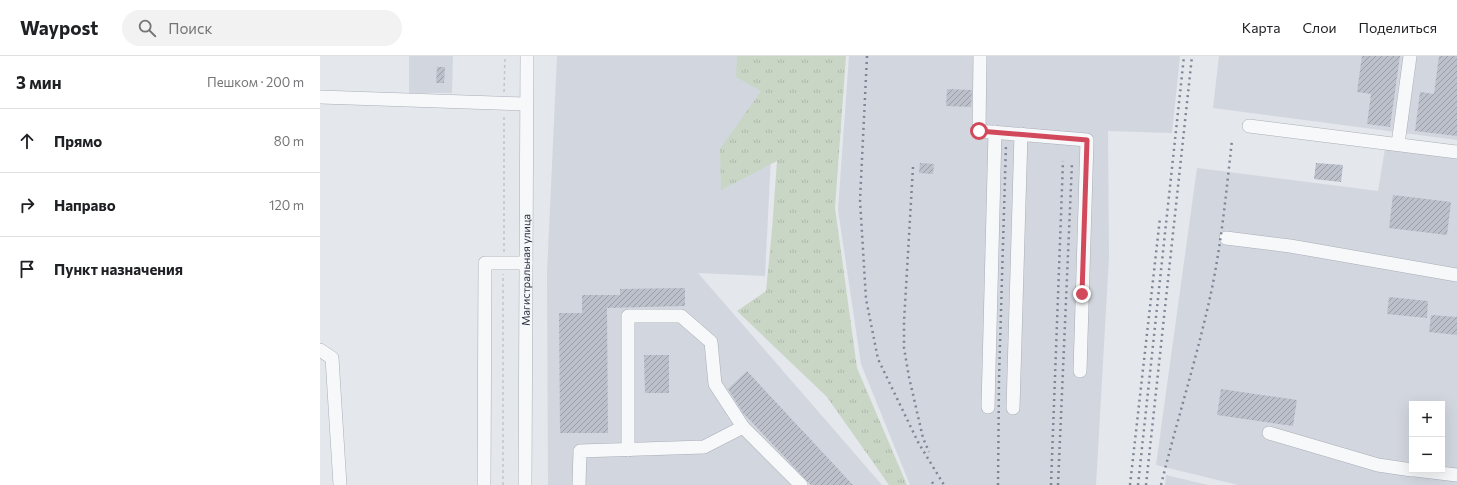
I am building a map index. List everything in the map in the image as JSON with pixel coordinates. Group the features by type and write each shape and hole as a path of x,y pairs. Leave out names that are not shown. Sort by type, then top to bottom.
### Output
{"street":[{"name":"Магистральная улица","path":"525,485 527,56"},
{"path":"980,56 979,131 1087,140 1080,371"},
{"path":"1398,144 1410,56"},
{"path":"320,97 526,104"},
{"path":"1249,126 1457,152"},
{"path":"988,407 995,132"},
{"path":"1013,408 1021,134"},
{"path":"1226,238 1290,246 1457,274"},
{"path":"484,485 485,263 526,263"},
{"path":"628,450 628,316 682,316 711,342 715,384 743,427 801,485"},
{"path":"320,350 332,358 340,485"},
{"path":"579,485 580,451 704,447 743,427"},
{"path":"1269,433 1378,465 1409,470"},
{"path":"1440,473 1457,475"}],"shaded area":[{"path":"409,56 453,56 452,93 409,93"},
{"path":"557,56 776,56 765,276 698,273 882,485 548,485 547,273"},
{"path":"849,56 1180,56 1172,133 1108,131 1109,257 1096,485 910,485 861,364 838,210"},
{"path":"1219,56 1457,56 1457,140 1213,108"},
{"path":"1385,149 1457,159 1457,485 1238,485 1156,465 1197,168 1378,191"},
{"path":"1166,475 1208,485 1165,485"}],"green space":[{"path":"737,56 846,56 835,208 857,368 907,485 889,485 827,397 737,311 766,291 777,161 721,190 720,149 761,91 736,77"}],"building":[{"path":"1362,56 1400,56 1390,127 1367,124 1371,94 1357,92"},
{"path":"1439,56 1457,56 1457,136 1415,131 1420,92 1434,94"},
{"path":"437,67 445,67 444,83 436,83"},
{"path":"947,89 972,90 971,107 946,106"},
{"path":"920,163 934,164 933,174 919,173"},
{"path":"1316,163 1343,165 1341,182 1314,179"},
{"path":"1393,195 1451,202 1447,235 1389,228"},
{"path":"685,288 685,306 607,308 608,433 560,433 559,313 582,313 582,295 620,295 620,289"},
{"path":"1389,297 1428,301 1427,318 1387,314"},
{"path":"1431,315 1457,317 1457,335 1429,332"},
{"path":"644,355 669,355 669,393 645,393"},
{"path":"747,371 853,485 811,485 743,413 728,389"},
{"path":"1221,389 1297,400 1293,426 1217,415"}],"railway":[{"path":"867,56 860,200 866,299 878,359 918,442 944,485"},
{"path":"1138,485 1184,56"},
{"path":"1146,485 1192,56"},
{"path":"1161,485 1209,302 1223,221 1232,140"},
{"path":"998,485 999,378 1006,144"},
{"path":"1051,485 1063,161"},
{"path":"1058,485 1072,162"},
{"path":"913,167 904,322 904,348 923,438 929,452"},
{"path":"1130,485 1160,218"}],"route":[{"path":"979,131 1087,140 1082,294"}]}
